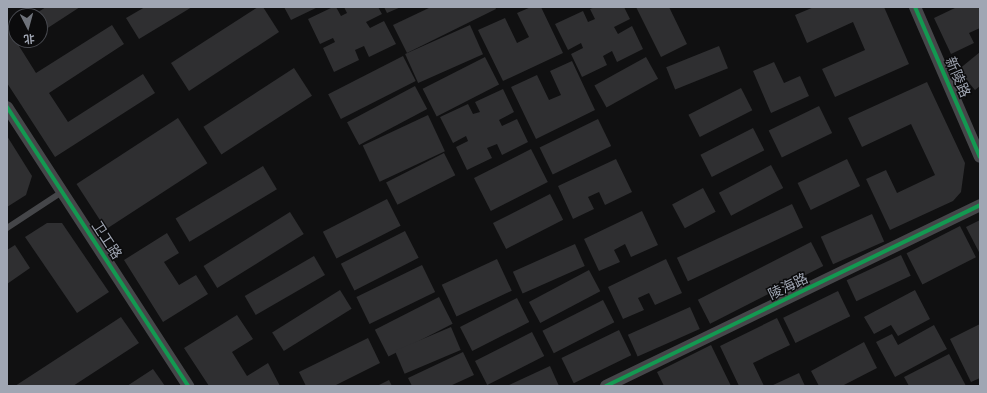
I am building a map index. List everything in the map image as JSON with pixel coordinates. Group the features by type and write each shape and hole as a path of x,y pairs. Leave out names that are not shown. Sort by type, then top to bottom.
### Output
{"street":[{"name":"新陵路","path":"915,7 980,157"},
{"name":"卫工路","path":"7,106 188,386"},
{"name":"陵海路","path":"606,386 980,205"}],"lane":[{"path":"7,228 62,192"}],"building":[{"path":"80,7 48,28 48,8 44,8"},
{"path":"145,7 192,7 139,39 126,18"},
{"path":"258,7 263,7 279,32 189,91 171,63"},
{"path":"284,7 318,7 291,20"},
{"path":"336,7 341,16 347,13 344,7 378,7 382,14 366,22 370,28 384,21 396,44 369,57 364,46 355,50 359,60 334,72 323,48 335,42 333,38 320,44 308,19"},
{"path":"384,7 401,7 387,13"},
{"path":"431,7 495,7 496,9 407,53 393,25"},
{"path":"531,7 541,7 563,53 503,81 478,30 505,18 517,43 529,37 517,13"},
{"path":"595,7 624,7 630,19 614,27 618,34 632,26 643,49 617,62 612,51 603,56 607,65 582,77 571,54 583,48 581,43 568,50 555,24 583,11 588,22 595,19 590,9"},
{"path":"636,7 669,7 687,44 661,57"},
{"path":"814,7 884,7 909,64 835,97 822,69 865,50 853,22 807,43 795,15"},
{"path":"957,7 980,7 980,28 969,33 974,43 951,54 934,18"},
{"path":"112,25 124,44 49,93 68,122 143,74 155,93 55,157 7,83 7,32 8,31 8,48 20,48 36,73"},
{"path":"470,25 483,54 418,83 405,54"},
{"path":"719,46 728,68 675,90 666,67"},
{"path":"980,52 980,86 975,90 958,70"},
{"path":"403,56 416,81 341,119 328,94"},
{"path":"485,57 499,85 437,116 423,89"},
{"path":"646,57 658,79 607,107 594,86"},
{"path":"572,61 595,110 536,139 511,87 537,75 549,100 561,95 550,71"},
{"path":"774,62 784,83 800,76 809,96 771,113 753,71"},
{"path":"294,68 312,96 221,154 203,127"},
{"path":"927,82 965,163 961,192 953,201 890,230 866,179 886,170 897,193 935,175 911,124 862,147 848,118"},
{"path":"415,86 427,109 359,145 347,122"},
{"path":"741,88 752,110 700,137 688,115"},
{"path":"503,89 514,112 499,120 502,126 517,119 528,142 502,155 497,144 487,148 492,158 467,170 456,147 468,141 466,136 453,143 440,117 468,104 473,114 480,112 475,102"},
{"path":"819,106 832,133 782,158 769,131"},
{"path":"428,115 445,151 380,182 363,145"},
{"path":"178,118 207,163 106,229 77,184"},
{"path":"598,119 611,146 553,174 540,147"},
{"path":"753,128 764,150 712,177 700,155"},
{"path":"7,136 32,176 26,195 7,207"},
{"path":"531,149 548,182 491,211 474,178"},
{"path":"444,153 455,175 397,205 386,183"},
{"path":"616,159 632,192 605,205 599,192 588,197 594,209 573,219 558,186"},
{"path":"847,159 860,186 811,210 798,183"},
{"path":"771,165 783,188 731,216 719,193"},
{"path":"263,166 277,189 189,242 176,219"},
{"path":"703,188 716,212 685,228 672,204"},
{"path":"550,194 563,220 506,249 493,223"},
{"path":"387,199 401,226 336,258 323,232"},
{"path":"792,204 803,228 688,281 677,258"},
{"path":"642,211 658,245 631,257 625,244 614,250 620,262 599,271 584,239"},
{"path":"290,212 304,234 217,288 203,266"},
{"path":"872,214 884,241 833,264 821,237"},
{"path":"980,220 980,254 966,227"},
{"path":"47,223 62,223 109,292 77,313 25,237"},
{"path":"960,226 976,257 922,284 907,253"},
{"path":"405,231 419,258 354,290 341,264"},
{"path":"167,233 179,253 164,262 179,285 196,275 208,294 163,322 124,260"},
{"path":"811,242 823,266 710,324 698,300"},
{"path":"575,244 585,266 523,294 513,272"},
{"path":"15,245 30,268 7,284 7,250"},
{"path":"901,255 911,276 856,301 847,280"},
{"path":"314,256 325,275 256,315 245,296"},
{"path":"497,259 512,291 457,317 442,285"},
{"path":"666,259 682,293 655,305 649,293 638,298 644,310 623,319 608,287"},
{"path":"422,265 435,292 370,324 356,297"},
{"path":"589,270 600,291 540,323 529,302"},
{"path":"340,290 352,309 284,351 272,332"},
{"path":"915,290 930,319 898,336 891,325 874,334 864,317"},
{"path":"838,291 850,316 795,343 783,318"},
{"path":"439,297 453,324 388,356 375,330"},
{"path":"517,298 529,322 472,351 460,327"},
{"path":"603,300 614,322 554,353 542,331"},
{"path":"690,307 700,329 638,357 628,335"},
{"path":"237,315 253,339 232,352 247,376 268,363 280,386 209,386 184,348"},
{"path":"121,317 139,343 73,386 15,386"},
{"path":"777,318 790,345 753,363 764,386 739,386 720,346"},
{"path":"980,324 980,378 971,382 950,339"},
{"path":"934,325 947,349 895,377 876,342 892,334 898,345"},
{"path":"451,327 461,350 405,374 395,351"},
{"path":"619,330 631,355 574,383 561,358"},
{"path":"532,332 544,356 487,385 475,361"},
{"path":"368,338 380,363 334,386 306,386 299,372"},
{"path":"864,342 877,368 842,386 819,386 811,371"},
{"path":"711,345 731,386 664,386 657,372"},
{"path":"463,352 474,375 450,386 412,386 408,378"},
{"path":"949,354 966,386 909,386 904,377"},
{"path":"550,366 559,386 507,386"},
{"path":"153,369 165,386 127,386"},
{"path":"799,373 805,386 771,386"},
{"path":"389,380 392,386 377,386"}],"cycle path":[{"path":"915,7 980,157"},
{"path":"7,107 188,386"},
{"path":"606,386 980,205"}]}
